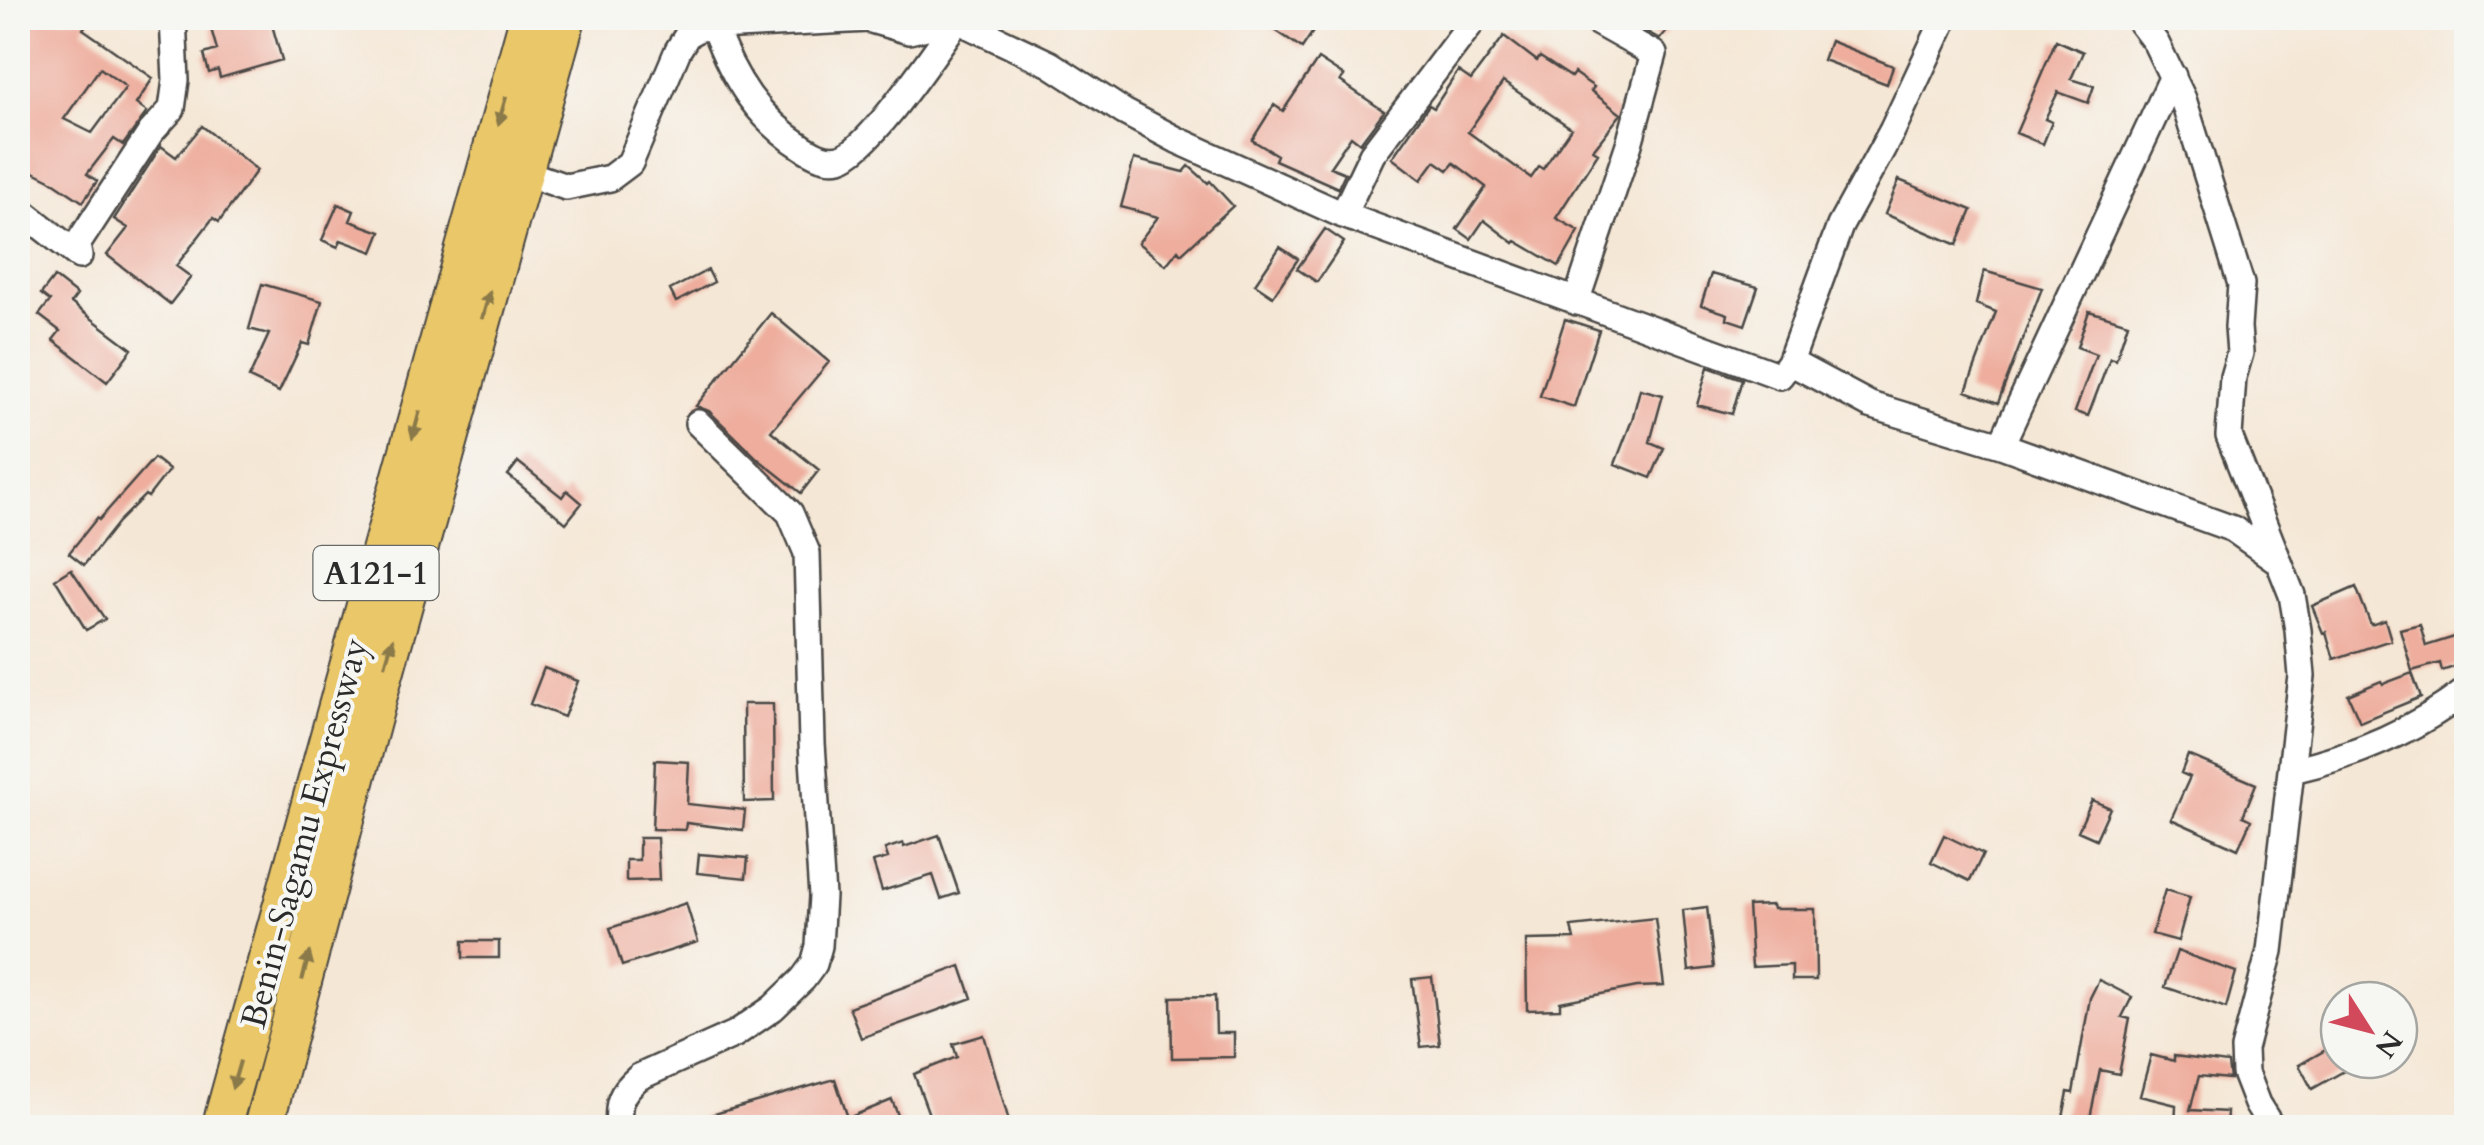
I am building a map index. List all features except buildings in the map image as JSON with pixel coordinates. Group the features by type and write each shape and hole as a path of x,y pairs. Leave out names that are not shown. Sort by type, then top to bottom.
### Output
{"highway":[{"name":"Benin-Sagamu Expressway","path":"222,1128 528,18"},
{"name":"Benin-Sagamu Expressway","path":"263,1128 392,642 566,18"}],"street":[{"path":"18,208 78,256 77,245 151,132 172,109 176,80 173,18"},
{"path":"1576,302 1629,144 1654,54 1590,18"},
{"path":"523,172 566,187 610,178 630,163 688,34 699,28 868,20 909,32 958,19 1050,64 1124,112 1178,140 1344,215 1780,376 1790,362 1840,226 1892,130 1945,18"},
{"path":"2137,18 2174,76 2241,284 2240,353 2233,377 2229,436 2292,596 2302,676 2270,950 2244,1050 2244,1072 2272,1128"},
{"path":"714,28 726,59 751,102 780,133 819,158 842,158 870,138 958,19"},
{"path":"1344,215 1372,154 1460,24"},
{"path":"2000,446 2174,76"},
{"path":"1790,362 1870,405 2000,446 2234,529 2279,562"},
{"path":"619,1128 620,1095 627,1087 639,1077 734,1034 773,1008 804,979 819,946 822,896 812,743 807,553 790,513 698,423"},
{"path":"2292,770 2341,758 2440,712 2466,691"}]}
